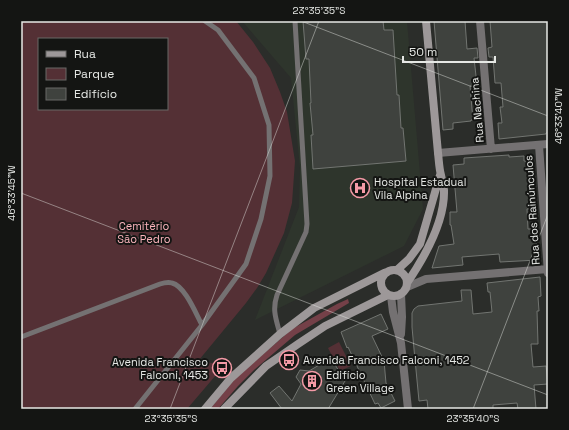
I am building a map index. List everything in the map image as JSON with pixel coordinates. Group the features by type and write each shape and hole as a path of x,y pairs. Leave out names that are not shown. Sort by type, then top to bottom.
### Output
{"main road":[{"path":"224,409 266,366 324,326 389,295 394,296 401,294 434,237 443,204 444,189 440,174 426,21"},
{"path":"397,270 409,259 420,244 440,174"},
{"path":"205,409 231,378 280,334 314,308 393,269 401,271 404,274 407,285"},
{"path":"384,273 380,281 380,285 389,295"}],"street":[{"name":"Rua Nachina","path":"480,21 491,149"},
{"path":"438,153 548,144"},
{"name":"Rua dos Rainúnculos","path":"538,145 548,273"},
{"path":"407,285 426,279 548,269"},
{"path":"401,294 401,343 408,409"},
{"path":"389,295 401,343"}],"lane":[{"path":"135,409 202,325 246,264 261,219 270,176 269,125 254,78 218,30 205,21"},
{"path":"280,334 274,312 274,304 306,232 307,224 295,21"},
{"path":"21,337 160,284 172,282 183,290 202,325"}],"shaded area":[{"name":"Hospital Estadual Vila Alpina","path":"242,21 407,21 423,209 404,246 255,320 299,207 300,168 291,78"},
{"path":"348,299 349,303 295,335 254,370 218,409 210,409 235,379 292,329"}],"green space":[{"name":"Cemitério São Pedro","path":"21,21 236,21 253,42 270,68 287,112 295,161 292,203 284,233 266,273 246,303 199,360 220,365 222,368 187,409 21,409"},
{"path":"339,342 351,366 340,371 328,348"}],"building":[{"path":"303,21 383,21 384,30 393,30 397,95 399,95 401,128 403,128 406,161 313,169 311,135 313,135 310,103 309,59 306,59"},
{"path":"434,21 465,21 467,49 477,48 478,58 474,58 477,85 470,86 473,120 453,123 453,129 443,130"},
{"path":"490,21 548,21 548,132 546,134 499,139 498,123 502,123 500,107 503,107 501,83 495,83 493,57 489,57 488,48 492,47"},
{"path":"509,155 509,157 524,156 524,161 527,161 528,178 531,178 530,209 527,209 528,229 535,229 538,260 500,262 499,254 462,257 463,265 432,268 439,246 454,244 450,225 450,212 457,212 453,165 464,164 464,158"},
{"path":"540,277 541,296 538,297 539,311 537,311 538,344 531,344 533,367 546,366 548,384 534,385 536,409 518,409 517,403 493,405 493,409 428,409 427,400 419,401 412,327 412,313 414,309 418,306 462,301 461,290 471,290 473,314 492,312 490,292 488,292 487,283"},
{"path":"381,314 388,329 372,336 384,361 386,383 395,401 381,408 378,403 375,404 348,347 347,348 341,332"},
{"path":"331,358 345,381 328,409 282,409 270,393 279,386 292,401 301,384 296,377 300,370 309,371"}],"place":[{"name":"Hospital Estadual Vila Alpina","path":"360,188"},
{"name":"Avenida Francisco Falconi, 1452","path":"289,360"},
{"name":"Avenida Francisco Falconi, 1453","path":"222,368"},
{"name":"Edifício Green Village","path":"312,381"}]}
